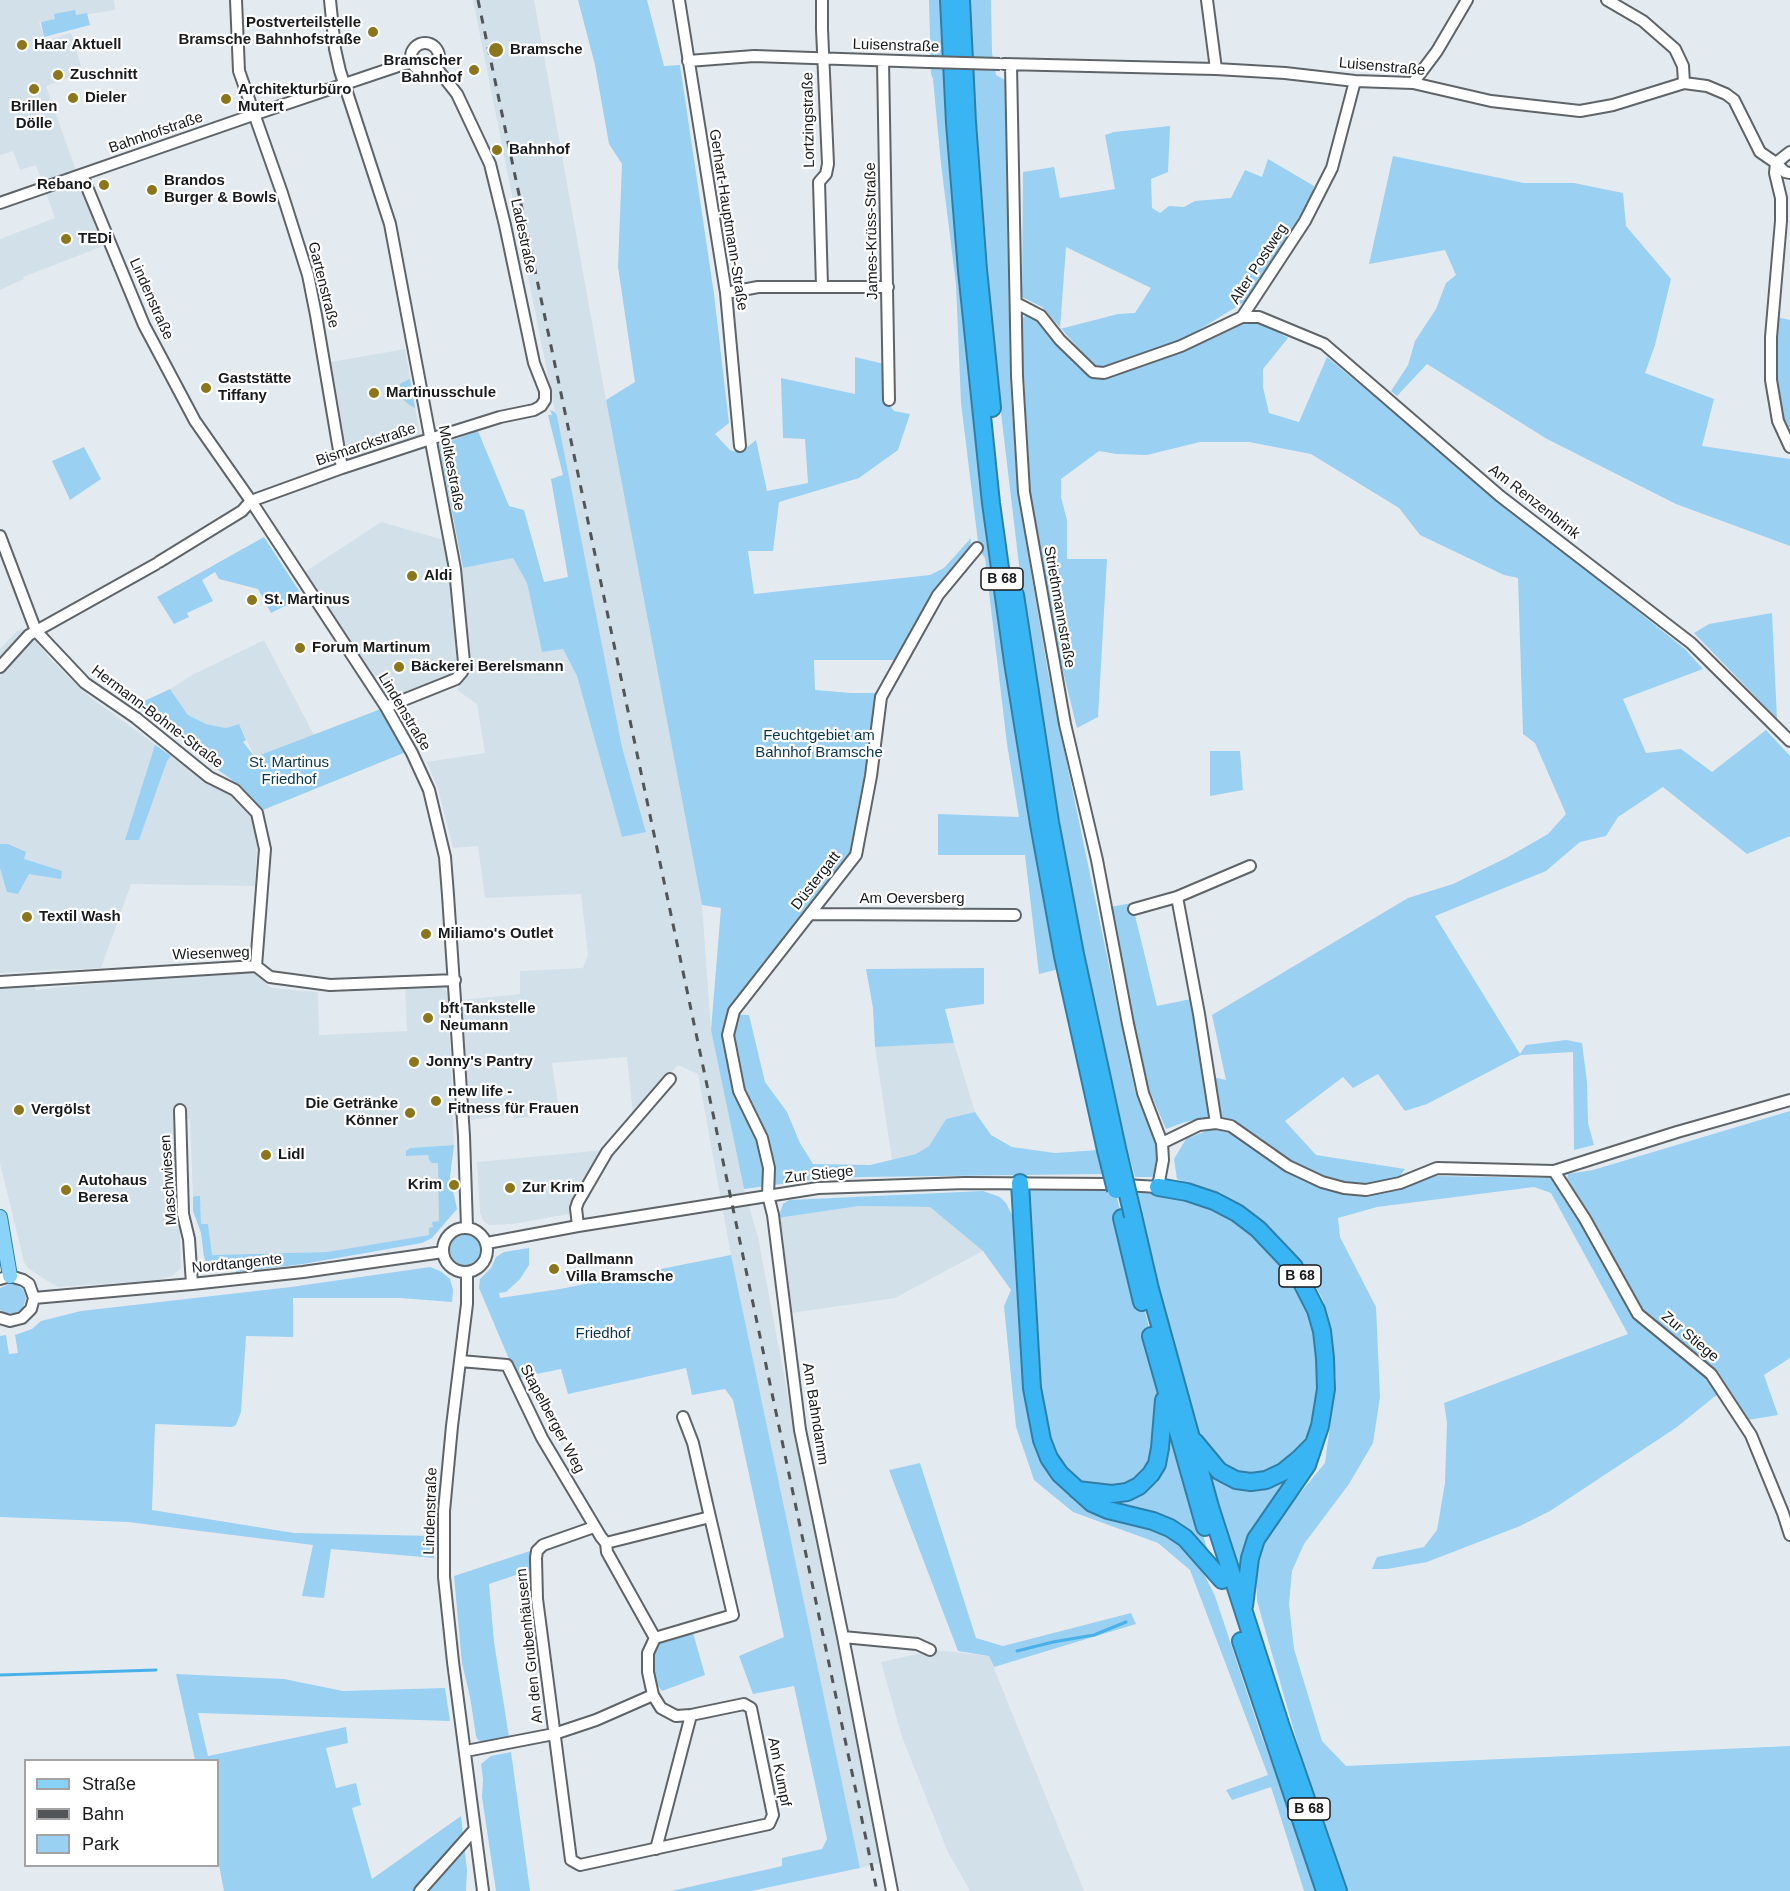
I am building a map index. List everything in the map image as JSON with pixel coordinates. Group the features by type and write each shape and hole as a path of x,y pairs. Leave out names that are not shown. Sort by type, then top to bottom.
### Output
{"highway":[{"name":"B 68","path":"949,0 955,123 967,271 992,503 1008,628 1041,835 1073,1003 1128,1217 1191,1437 1243,1610 1338,1891"},
{"name":"B 68","path":"961,0 978,269 989,386 1009,547 1024,660 1050,822 1112,1149"},
{"name":"B 68","path":"1020,1183 1032,1388 1036,1418 1049,1458 1060,1474 1092,1503 1108,1510 1153,1521 1185,1538 1222,1580"},
{"name":"B 68","path":"1158,1187 1187,1192 1214,1201 1237,1213 1258,1229 1294,1267 1316,1310 1325,1358 1324,1409 1307,1465 1256,1539 1250,1558 1243,1610"},
{"name":"B 68","path":"1128,1217 1130,1255 1199,1510 1325,1891"},
{"name":"B 68","path":"1076,1489 1112,1494 1127,1492 1139,1486 1152,1474 1157,1464 1160,1448 1166,1388"},
{"name":"B 68","path":"1191,1437 1219,1471 1236,1480 1251,1482 1266,1480 1283,1472 1299,1460 1314,1443"}],"main road":[{"path":"0,1217 5,1277"}],"street":[{"name":"Gartenstraße","path":"236,0 239,71 308,275 342,468"},
{"name":"Moltkestraße","path":"330,0 335,49 390,224 455,569 464,666 456,679 386,707"},
{"name":"Gerhart-Hauptmann-Straße","path":"679,0 726,293 740,446"},
{"name":"Lortzingstraße","path":"822,0 828,164 826,174 819,182 822,286"},
{"path":"1207,0 1216,69"},
{"path":"1413,83 1437,51 1467,0"},
{"path":"1607,0 1643,21 1676,49 1683,66 1684,83"},
{"path":"420,43 429,43 436,48 439,55 435,66 423,71 412,63 411,55 414,48 420,43"},
{"name":"Luisenstraße","path":"688,61 754,56 1216,69 1285,73 1354,81 1413,83 1491,101 1580,111 1612,105 1684,83 1707,86 1734,100 1760,152 1785,172 1790,173"},
{"name":"James-Krüss-Straße","path":"884,61 889,400"},
{"name":"Bahnhofstraße","path":"0,203 253,115 412,63"},
{"name":"Striethmannstraße","path":"1006,64 1017,376 1024,492 1065,724 1097,860 1143,1093 1162,1143 1163,1160 1158,1187"},
{"name":"Ladestraße","path":"435,66 457,94 484,148 494,176 534,363 546,391 542,406 525,411"},
{"name":"Alter Postweg","path":"1016,303 1041,316 1060,340 1093,372 1104,373 1181,346 1242,317 1305,221 1332,168 1354,81"},
{"path":"1790,152 1776,163 1775,173 1781,198 1781,221 1771,337 1771,380 1778,421 1790,447"},
{"name":"Lindenstraße","path":"82,175 144,325 195,421 251,501 386,707 411,750 425,781 445,857 455,980 467,1227"},
{"path":"726,293 758,287 888,287"},
{"name":"Am Renzenbrink","path":"1242,317 1259,317 1324,344 1500,496 1691,643 1790,741"},
{"name":"Bismarckstraße","path":"36,631 157,563 242,511 251,501 430,439 525,411"},
{"name":"Hermann-Bohne-Straße","path":"0,536 36,631 85,683 136,718 209,777 235,790 257,813 265,849 256,966"},
{"name":"Düstergatt","path":"768,1195 769,1168 762,1138 739,1091 728,1035 734,1011 856,855 871,776 881,697 938,595 976,548"},
{"path":"0,667 28,635 36,631"},
{"path":"1134,909 1177,897 1250,866"},
{"path":"1177,897 1216,1123"},
{"name":"Am Oeversberg","path":"810,914 1015,915"},
{"name":"Wiesenweg","path":"0,982 256,966 270,977 330,985 455,980"},
{"path":"578,1226 576,1208 578,1202 607,1152 670,1079"},
{"path":"1162,1143 1199,1125 1216,1123 1231,1126 1287,1166 1322,1182 1344,1188 1366,1190 1400,1183 1437,1168 1554,1171 1677,1132 1790,1101"},
{"name":"Maschwiesen","path":"180,1110 183,1214 189,1239 192,1284"},
{"name":"Zur Stiege","path":"1554,1171 1585,1219 1638,1314 1711,1374 1751,1435 1790,1535"},
{"name":"Zur Stiege","path":"487,1243 578,1226 818,1188 1020,1183 1119,1184 1158,1187"},
{"name":"Am Bahndamm","path":"768,1195 773,1215 800,1430 892,1891"},
{"path":"467,1227 480,1232 487,1243 487,1257 484,1263 479,1268 467,1272 448,1264 443,1252 443,1245 450,1234 461,1228 467,1227"},
{"name":"Nordtangente","path":"34,1298 303,1272 443,1252"},
{"name":"Lindenstraße","path":"467,1272 467,1304 444,1510 444,1566 449,1631 483,1891"},
{"path":"0,1318 10,1321 22,1318 31,1309 34,1298 29,1284 17,1277 5,1277"},
{"name":"Stapelberger Weg","path":"460,1360 507,1365 542,1438 594,1527"},
{"path":"654,1638 733,1615 693,1443 683,1417"},
{"path":"606,1543 710,1516"},
{"path":"594,1527 606,1543 607,1552 654,1638"},
{"name":"An den Grubenhäusern","path":"554,1734 537,1599 537,1551 543,1545 594,1527"},
{"path":"843,1637 917,1644 930,1650"},
{"path":"653,1695 648,1672 648,1653 654,1638"},
{"name":"An den Grubenhäusern","path":"466,1751 554,1734 596,1720 653,1695"},
{"name":"Am Kumpf","path":"554,1734 571,1860 580,1865 769,1824 772,1815 751,1708 744,1704 676,1716 661,1708 653,1695"},
{"path":"656,1849 692,1715"},
{"path":"420,1891 475,1829"}],"shaded area":[{"path":"0,0 114,0 115,10 39,22 45,41 71,33 83,73 46,86 79,179 106,245 23,277 24,279 0,290 0,239 55,218 36,165 20,170 13,151 0,155"},
{"path":"473,0 534,0 606,400 702,905 711,1030 744,1189 758,1237 881,1863 860,1868 731,1255 698,1074 678,1065 633,1115 627,1057 552,1063 559,1109 528,1114 528,1117 514,1119 513,1114 471,1120 461,1000 520,994 520,971 583,968 588,955 581,894 485,898 478,846 453,848 438,789 427,762 485,753 477,704 457,690 468,666 459,569 513,558 527,583 542,652 563,649 577,676 622,837 646,831 622,747"},
{"name":"Martinusschule","path":"405,349 420,435 348,458 331,362"},
{"path":"381,522 444,540 450,570 459,664 458,672 390,701 303,573"},
{"path":"27,628 50,659 86,694 185,766 232,795 251,815 257,847 255,886 131,884 101,968 0,973 0,649 17,631"},
{"path":"264,640 314,735 255,757 239,724 226,728 206,724 188,715 170,689 192,675"},
{"path":"229,972 253,972 271,988 318,992 319,1035 407,1031 405,987 437,985 443,987 448,994 454,1145 410,1148 406,1152 407,1156 428,1155 432,1163 438,1162 440,1222 433,1227 429,1235 327,1252 211,1255 208,1224 201,1224 200,1196 193,1197 190,1119 177,1119 181,1268 172,1276 157,1280 58,1287 44,1279 28,1268 24,1262 0,1163 0,988 35,985 35,990"},
{"path":"954,1043 975,1112 946,1119 929,1146 916,1154 892,1160 875,1047"},
{"path":"604,1150 574,1213 513,1224 490,1225 484,1222 480,1213 477,1162"},
{"path":"859,1206 931,1207 983,1251 895,1298 791,1313 778,1218"},
{"path":"935,1650 989,1656 1084,1891 970,1891 947,1850 902,1737 881,1662"}],"green space":[{"name":"Feuchtgebiet am Bahnhof Bramsche","path":"578,0 647,0 664,66 680,65 714,294 729,423 715,434 730,450 740,453 756,440 767,491 808,483 805,439 783,438 781,378 855,394 855,357 884,364 885,400 894,411 910,414 898,450 859,478 779,502 773,551 748,551 754,594 930,575 944,568 971,538 970,550 897,660 814,660 815,690 877,693 870,753 853,849 731,1006 728,1014 749,1015 765,1082 787,1112 800,1143 813,1164 870,1165 916,1154 929,1146 946,1119 975,1112 991,1135 1012,1147 1055,1153 1098,1150 1102,1174 862,1177 811,1180 744,1189 711,1030 721,908 702,905 606,400 635,382 618,267 622,164 609,144 595,65"},
{"path":"929,0 943,0 949,164 960,283 992,557 1016,741 1059,969 1039,974 1025,855 938,855 938,814 1019,817 1007,744 985,558 979,550 961,403 956,284 931,74"},
{"path":"968,0 991,0 992,53 996,75 1005,80 1010,378 1018,496 1048,672 1135,1091 1155,1141 1158,1159 1155,1177 1135,1177 1112,1092 1058,822 1032,674 996,371 970,53"},
{"path":"75,10 76,15 87,13 90,25 44,37 41,22 55,19 54,14"},
{"path":"1170,126 1168,172 1151,179 1152,208 1160,213 1169,206 1184,207 1195,201 1231,198 1245,170 1262,177 1268,159 1314,186 1311,198 1249,299 1181,341 1103,369 1095,367 1061,329 1118,314 1135,313 1151,288 1066,247 1060,328 1042,307 1022,297 1023,172 1054,167 1060,198 1115,189 1105,135"},
{"path":"1393,156 1524,183 1574,183 1623,193 1626,226 1671,279 1655,345 1645,373 1714,399 1702,446 1790,459 1790,546 1676,504 1547,439 1427,364 1397,396 1391,391 1408,365 1415,341 1436,309 1446,283 1456,275 1445,250 1369,264"},
{"path":"1026,315 1037,318 1088,374 1242,321 1259,322 1288,338 1263,369 1263,387 1269,413 1299,422 1327,357 1496,498 1685,649 1703,669 1623,699 1646,753 1681,749 1712,772 1766,730 1790,756 1790,836 1747,854 1663,787 1618,817 1606,836 1580,842 1546,871 1435,916 1520,1054 1526,1045 1566,1040 1582,1043 1587,1082 1588,1123 1594,1145 1574,1150 1573,1052 1521,1055 1427,1104 1405,1111 1378,1074 1353,1088 1343,1077 1285,1121 1316,1155 1405,1169 1390,1190 1436,1176 1551,1178 1585,1215 1567,1180 1568,1174 1593,1170 1790,1111 1790,1358 1764,1375 1778,1415 1748,1420 1727,1390 1714,1397 1677,1427 1550,1511 1520,1526 1427,1562 1387,1569 1372,1569 1377,1557 1424,1547 1437,1530 1445,1483 1447,1423 1444,1403 1628,1334 1551,1193 1534,1187 1377,1207 1338,1218 1340,1237 1376,1307 1380,1397 1373,1443 1349,1484 1304,1544 1292,1571 1289,1604 1294,1649 1322,1741 1346,1766 1790,1746 1790,1891 1347,1891 1311,1793 1257,1601 1256,1573 1261,1549 1272,1527 1325,1463 1336,1380 1332,1336 1323,1300 1311,1278 1288,1247 1265,1222 1239,1205 1177,1179 1174,1159 1186,1139 1211,1129 1230,1130 1290,1167 1235,1122 1205,1118 1166,1129 1145,1080 1110,907 1132,903 1157,1006 1191,999 1204,1075 1226,1080 1212,1015 1408,898 1453,884 1548,834 1566,814 1535,743 1523,734 1518,578 1504,575 1420,535 1399,508 1311,454 1249,442 1200,442 1147,455 1099,451 1061,479 1061,497 1067,520 1067,559 1107,559 1098,717 1077,728 1059,655 1030,490 1021,319"},
{"path":"1776,317 1790,320 1790,440 1781,419 1775,381"},
{"path":"410,379 415,408 394,392 401,383"},
{"path":"550,410 557,416 622,747 646,832 622,837 577,676 563,649 542,652 527,583 513,558 463,568 439,445 478,431 509,506 524,510 544,582 568,577 551,479 563,475 548,415 552,415"},
{"path":"84,447 101,479 70,500 52,461"},
{"path":"264,537 303,597 271,613 258,589 219,579 215,572 202,580 213,601 187,613 189,617 174,624 157,597"},
{"path":"1772,613 1777,719 1694,633 1709,624"},
{"name":"St. Martinus Friedhof","path":"170,689 188,715 206,724 226,728 239,724 246,740 243,742 255,757 386,707 411,750 263,810 231,779 201,758 201,751 143,711 140,703"},
{"path":"155,745 171,756 167,761 139,840 125,840"},
{"path":"1210,751 1240,751 1243,790 1210,796"},
{"path":"0,844 8,844 26,852 24,859 62,871 61,879 29,874 18,894 7,892 0,868"},
{"path":"984,968 984,1004 945,1009 954,1043 875,1047 873,1008 866,969"},
{"path":"454,1145 450,1177 457,1209 432,1238 422,1243 303,1264 236,1272 236,1267 214,1267 207,1264 201,1233 193,1211 193,1197 196,1196 200,1196 201,1224 208,1224 212,1255 327,1252 429,1235 429,1228 433,1227 432,1222 439,1221 438,1163 432,1163 428,1155 406,1156 406,1151 410,1148"},
{"path":"1020,1183 1114,1184 1165,1388 1160,1448 1139,1486 1076,1489 1042,1440"},
{"path":"1126,1185 1187,1192 1258,1229 1316,1310 1320,1426 1283,1472 1236,1480 1191,1437"},
{"path":"983,1191 1000,1197 1006,1203 1014,1219 1052,1475 1165,1532 1185,1545 1200,1566 1215,1596 1259,1729 1319,1891 1304,1891 1271,1787 1232,1800 1226,1790 1268,1775 1190,1570 1158,1543 1073,1512 1034,1480 1016,1427 1004,1306 1011,1290 983,1251 930,1207 859,1206 778,1218 783,1204 789,1200"},
{"path":"465,1235 476,1239 480,1250 476,1261 465,1265 454,1261 450,1250 454,1239"},
{"name":"Friedhof","path":"529,1248 529,1265 520,1279 506,1292 499,1293 500,1298 560,1289 731,1255 860,1868 751,1891 671,1891 782,1866 782,1858 822,1849 827,1839 794,1686 753,1694 739,1656 784,1637 733,1400 725,1389 692,1395 686,1368 568,1394 561,1369 517,1378 479,1288 480,1279 491,1268 496,1257 504,1252"},
{"path":"430,1267 450,1279 453,1290 452,1302 400,1298 293,1298 293,1337 246,1336 241,1412 236,1425 232,1427 155,1424 152,1510 294,1533 434,1536 434,1558 331,1549 324,1598 302,1596 313,1545 128,1522 0,1517 0,1336 6,1335 9,1354 18,1353 15,1335 32,1329 41,1321 81,1311 291,1287"},
{"path":"9,1284 23,1289 26,1298 23,1308 15,1314 0,1310 0,1288"},
{"path":"1168,1417 1209,1555 1198,1540 1171,1519 1107,1502 1140,1491"},
{"path":"920,1463 976,1638 1003,1646 1131,1613 1136,1624 994,1667 989,1656 958,1651 889,1470"},
{"path":"1206,1464 1236,1484 1300,1464 1242,1580"},
{"path":"530,1551 531,1570 489,1584 494,1642 509,1737 483,1742 476,1736 462,1663 454,1576"},
{"path":"693,1633 705,1675 662,1691 653,1679 652,1666 656,1645"},
{"path":"176,1674 284,1679 343,1691 445,1688 450,1721 198,1713 208,1756 346,1727 348,1743 326,1748 336,1788 356,1783 361,1805 352,1808 372,1879 461,1816 467,1870 466,1891 224,1891 219,1865 219,1759 195,1759"},
{"path":"511,1752 530,1891 496,1891 482,1797 481,1764 491,1756"}],"waterway":[{"path":"1017,1651 1094,1635 1126,1622"},
{"path":"0,1675 156,1670"}],"railway":[{"path":"478,0 877,1891"}],"place":[{"name":"Postverteilstelle Bramsche Bahnhofstraße","path":"373,32"},
{"name":"Haar Aktuell","path":"22,45"},
{"name":"Bramsche","path":"496,50"},
{"name":"Bramscher Bahnhof","path":"474,70"},
{"name":"Zuschnitt","path":"58,75"},
{"name":"Brillen Dölle","path":"34,89"},
{"name":"Dieler","path":"73,98"},
{"name":"Architekturbüro Mutert","path":"226,99"},
{"name":"Bahnhof","path":"497,150"},
{"name":"Rebano","path":"104,185"},
{"name":"Brandos Burger & Bowls","path":"152,190"},
{"name":"TEDi","path":"66,239"},
{"name":"Gaststätte Tiffany","path":"206,388"},
{"name":"Martinusschule","path":"374,393"},
{"name":"Aldi","path":"412,576"},
{"name":"St. Martinus","path":"252,600"},
{"name":"Forum Martinum","path":"300,648"},
{"name":"Bäckerei Berelsmann","path":"399,667"},
{"name":"Textil Wash","path":"27,917"},
{"name":"Miliamo's Outlet","path":"426,934"},
{"name":"bft Tankstelle Neumann","path":"428,1018"},
{"name":"Jonny's Pantry","path":"414,1062"},
{"name":"new life - Fitness für Frauen","path":"436,1101"},
{"name":"Vergölst","path":"19,1110"},
{"name":"Die Getränke Könner","path":"410,1113"},
{"name":"Lidl","path":"266,1155"},
{"name":"Krim","path":"454,1185"},
{"name":"Zur Krim","path":"510,1188"},
{"name":"Autohaus Beresa","path":"66,1190"},
{"name":"Dallmann Villa Bramsche","path":"554,1269"}]}
